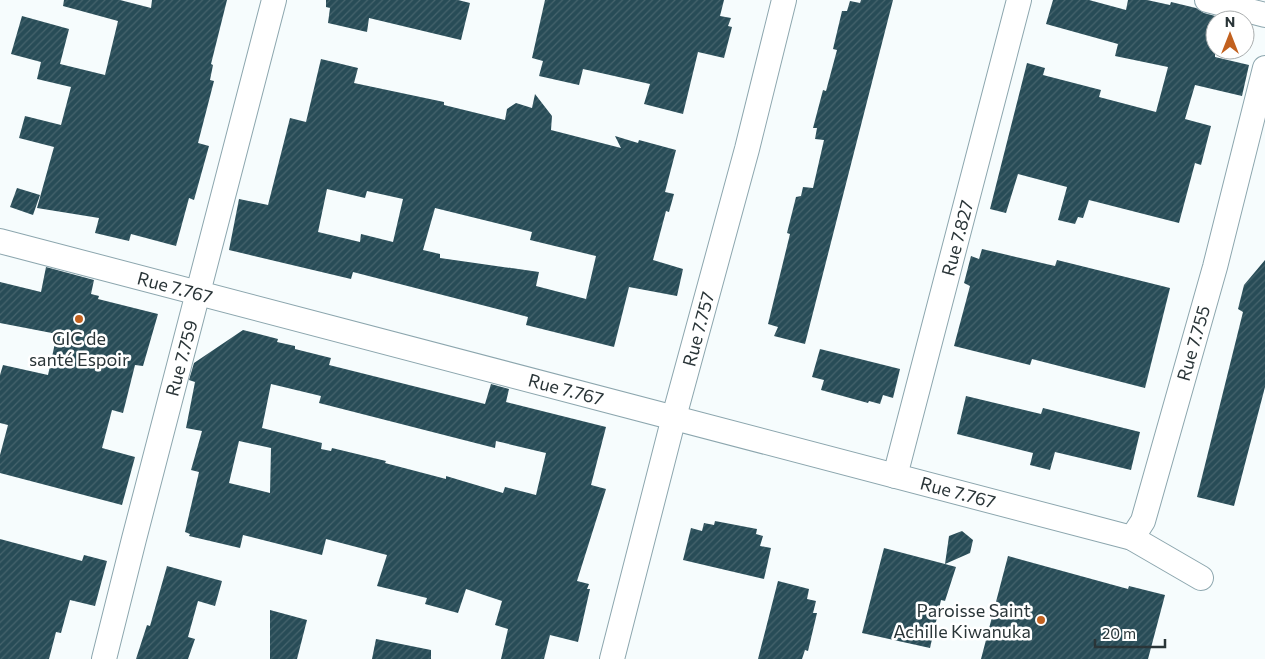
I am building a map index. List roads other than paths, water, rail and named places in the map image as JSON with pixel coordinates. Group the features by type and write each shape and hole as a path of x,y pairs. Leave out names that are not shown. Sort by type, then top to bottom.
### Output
{"street":[{"name":"Rue 7.759","path":"104,659 274,0"},
{"name":"Rue 7.757","path":"612,659 674,417 747,149 784,0"},
{"name":"Rue 7.827","path":"895,476 1019,0"},
{"path":"1207,0 1265,15"},
{"name":"Rue 7.755","path":"1132,538 1143,521 1212,276 1265,68"},
{"name":"Rue 7.767","path":"0,241 1132,538"},
{"path":"1132,538 1201,578"}],"place":[{"name":"GIC de santé Espoir","path":"79,319"},
{"name":"Paroisse Saint Achille Kiwanuka","path":"1041,620"}]}
